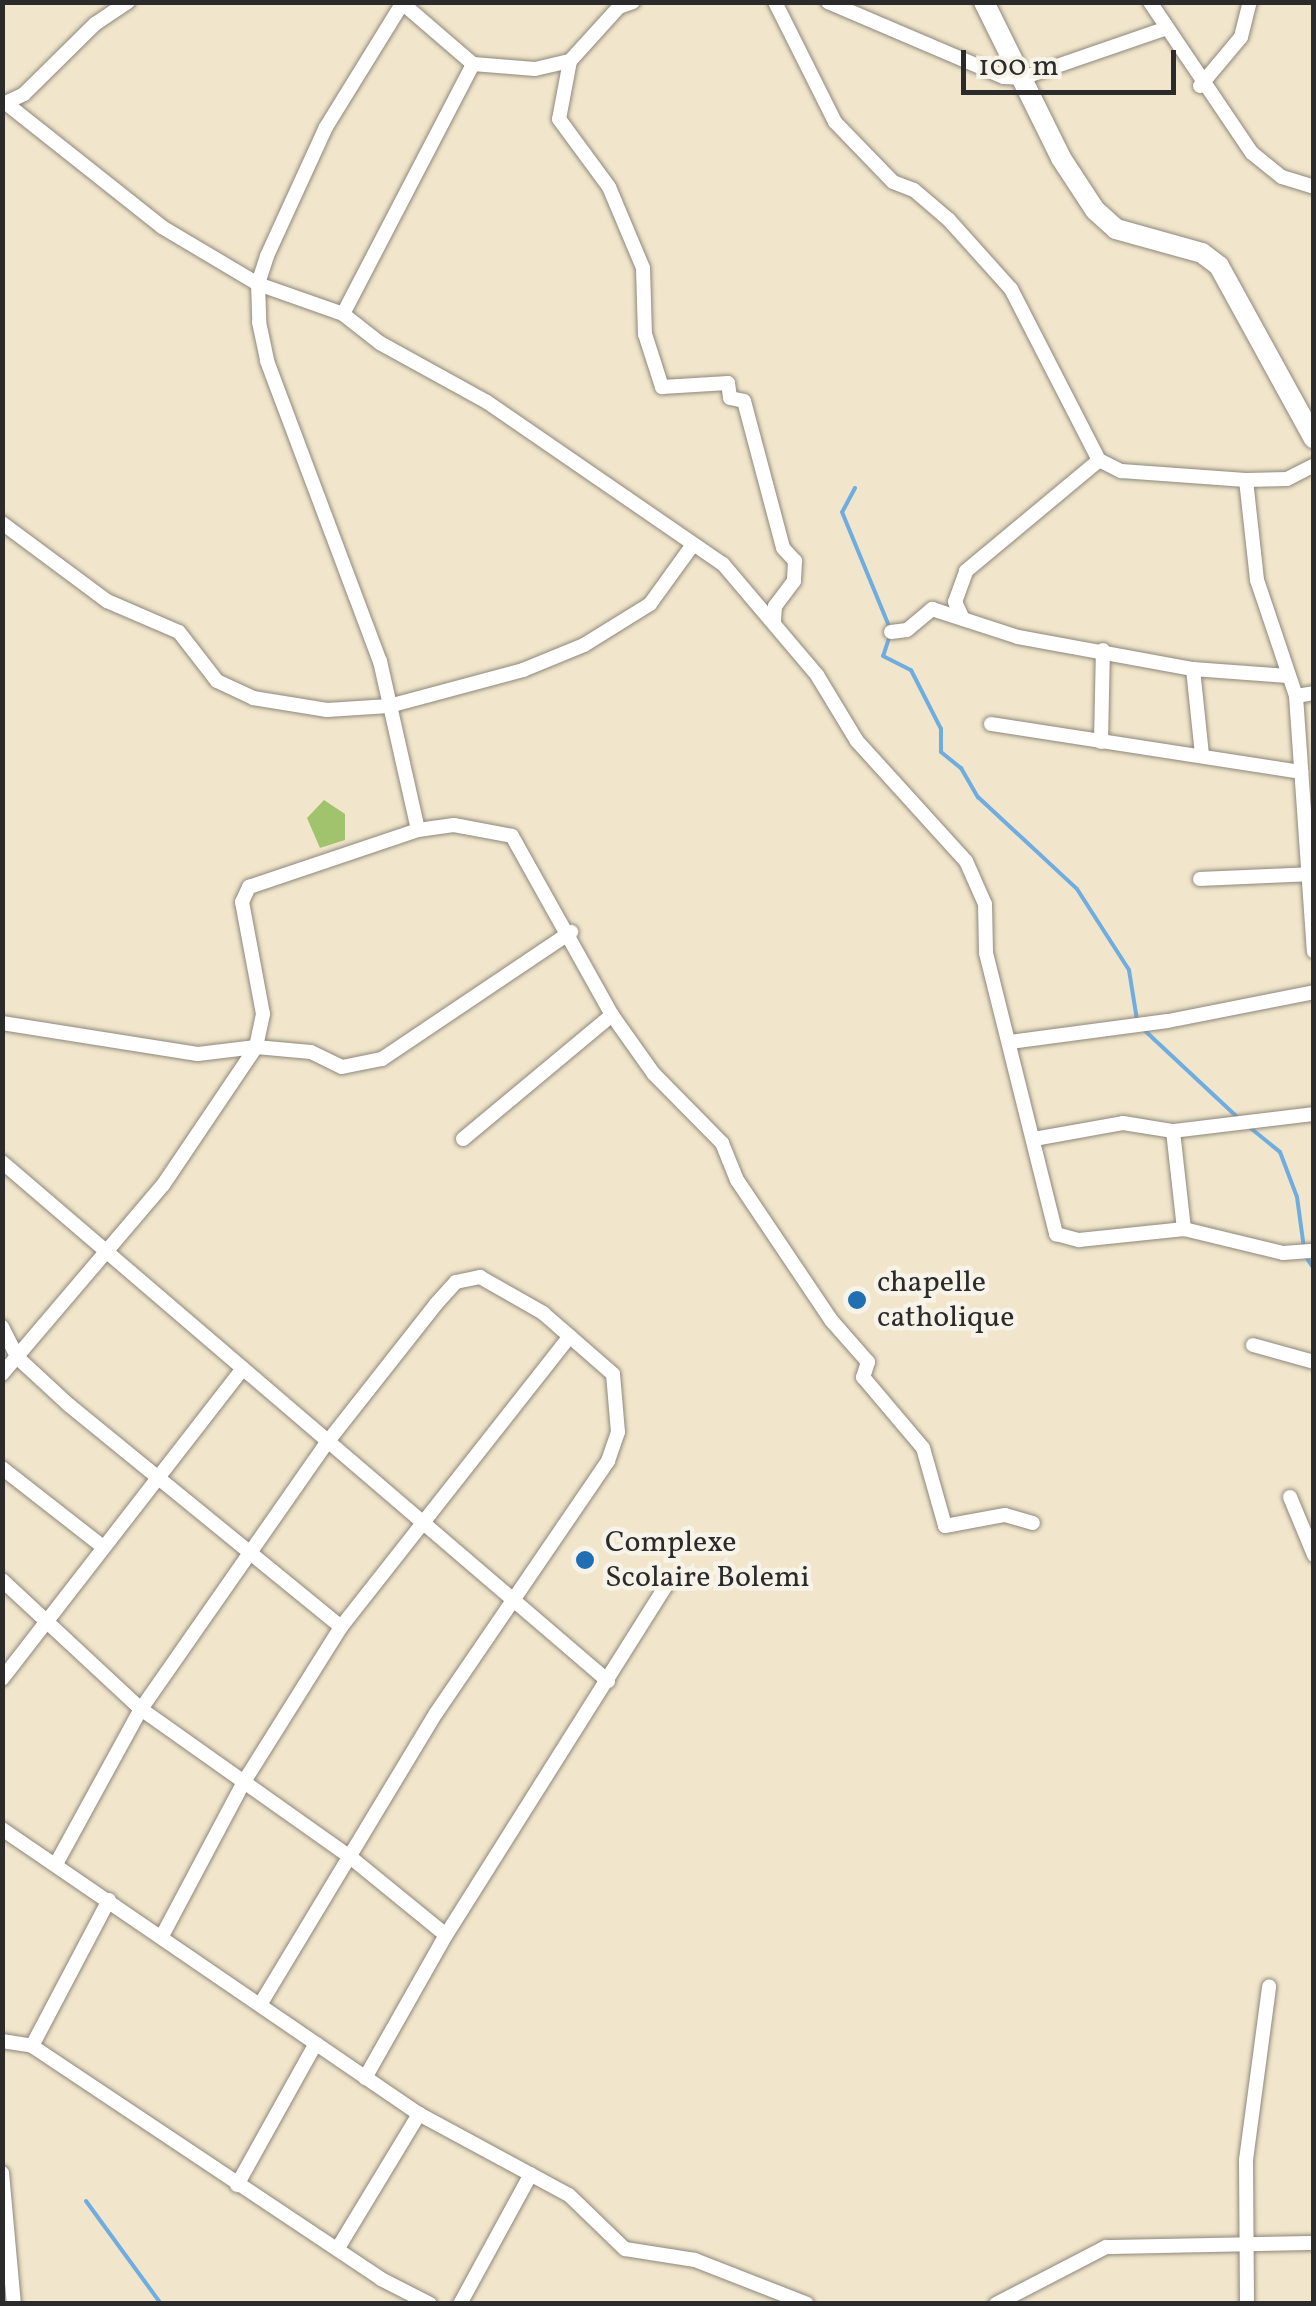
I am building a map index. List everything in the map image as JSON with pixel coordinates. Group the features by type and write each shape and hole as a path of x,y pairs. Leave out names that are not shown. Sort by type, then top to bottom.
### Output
{"street":[{"path":"128,2 5,104 162,227 258,284 343,314 380,343 487,402 723,564 817,674 857,741 966,861 985,904 986,953 1062,1238 1184,1229 1283,1253 1314,1251"},
{"path":"603,2 626,5"},
{"path":"774,2 835,122 893,182 914,190 949,220 1010,289 1099,460 1121,471 1246,480 1288,479 1314,465"},
{"path":"828,2 1004,77 1022,78 1167,28"},
{"path":"984,2 1095,210 1116,230 1202,253 1233,283 1314,439"},
{"path":"1150,2 1200,86 1265,166 1314,187"},
{"path":"1200,86 1241,37 1250,2"},
{"path":"418,830 363,609 267,361 258,284 326,126 402,3 473,64 534,70 570,61 626,5"},
{"path":"570,61 559,119 609,187 643,268 645,334 662,387 728,384 730,398 744,401 784,548 794,561 794,582 776,606 774,622"},
{"path":"343,314 473,64"},
{"path":"963,619 955,602 966,572 1099,460"},
{"path":"1246,480 1257,580 1296,696 1314,951"},
{"path":"2,522 107,601 178,632 217,681 253,698 327,710 389,706 523,670 584,645 650,604 692,546"},
{"path":"891,632 906,630 932,610 1018,637 1193,669 1288,676"},
{"path":"1101,742 1102,650"},
{"path":"1193,669 1202,755"},
{"path":"1296,696 1314,693"},
{"path":"991,724 1302,772"},
{"path":"2,1374 111,1249 256,1047 264,1014 244,893 418,830 454,825 512,836 570,932 612,1015 654,1074 722,1143 737,1180 868,1362 863,1377 923,1448 945,1526 1005,1516 1033,1523"},
{"path":"1200,879 1310,874"},
{"path":"2,1023 198,1054 256,1047 312,1052 342,1067 382,1058 570,932"},
{"path":"1010,1042 1168,1021 1314,992"},
{"path":"462,1139 612,1015"},
{"path":"1034,1139 1124,1122 1173,1132 1314,1114"},
{"path":"1173,1132 1184,1229"},
{"path":"2,1162 111,1249 243,1368 513,1594 608,1681"},
{"path":"56,1864 141,1709 329,1440 456,1282 480,1277 570,1336 612,1374 618,1432 598,1478 513,1594 262,2002"},
{"path":"2,1327 18,1358 248,1555 341,1627"},
{"path":"162,1936 245,1780 341,1627 570,1336"},
{"path":"1254,1345 1314,1362"},
{"path":"2,1680 243,1368"},
{"path":"2,1468 104,1547"},
{"path":"1290,1497 1314,1556"},
{"path":"2,1580 141,1709 349,1856 446,1935"},
{"path":"365,2078 446,1935 668,1583"},
{"path":"2,1829 262,2002 419,2114 569,2195 625,2249 696,2260 807,2304"},
{"path":"32,2046 109,1900"},
{"path":"1247,2304 1250,2244 1246,2160 1270,1988"},
{"path":"2,2041 32,2046 237,2185 430,2304"},
{"path":"237,2185 316,2043"},
{"path":"338,2248 419,2114"},
{"path":"2,2172 14,2304"},
{"path":"460,2304 532,2174"},
{"path":"996,2304 1106,2246 1314,2243"}],"green space":[{"path":"324,800 345,814 345,840 320,848 307,818"}],"waterway":[{"path":"855,488 842,512 889,626"},
{"path":"890,635 883,656 911,670 941,729 941,752 961,768 978,797 1077,889 1129,970 1137,1020"},
{"path":"1142,1028 1237,1117"},
{"path":"1248,1126 1280,1152 1297,1197 1304,1248"},
{"path":"1306,1257 1314,1269"},
{"path":"86,2201 161,2304"}],"place":[{"name":"chapelle catholique","path":"857,1300"},
{"name":"Complexe Scolaire Bolemi","path":"585,1560"}]}
